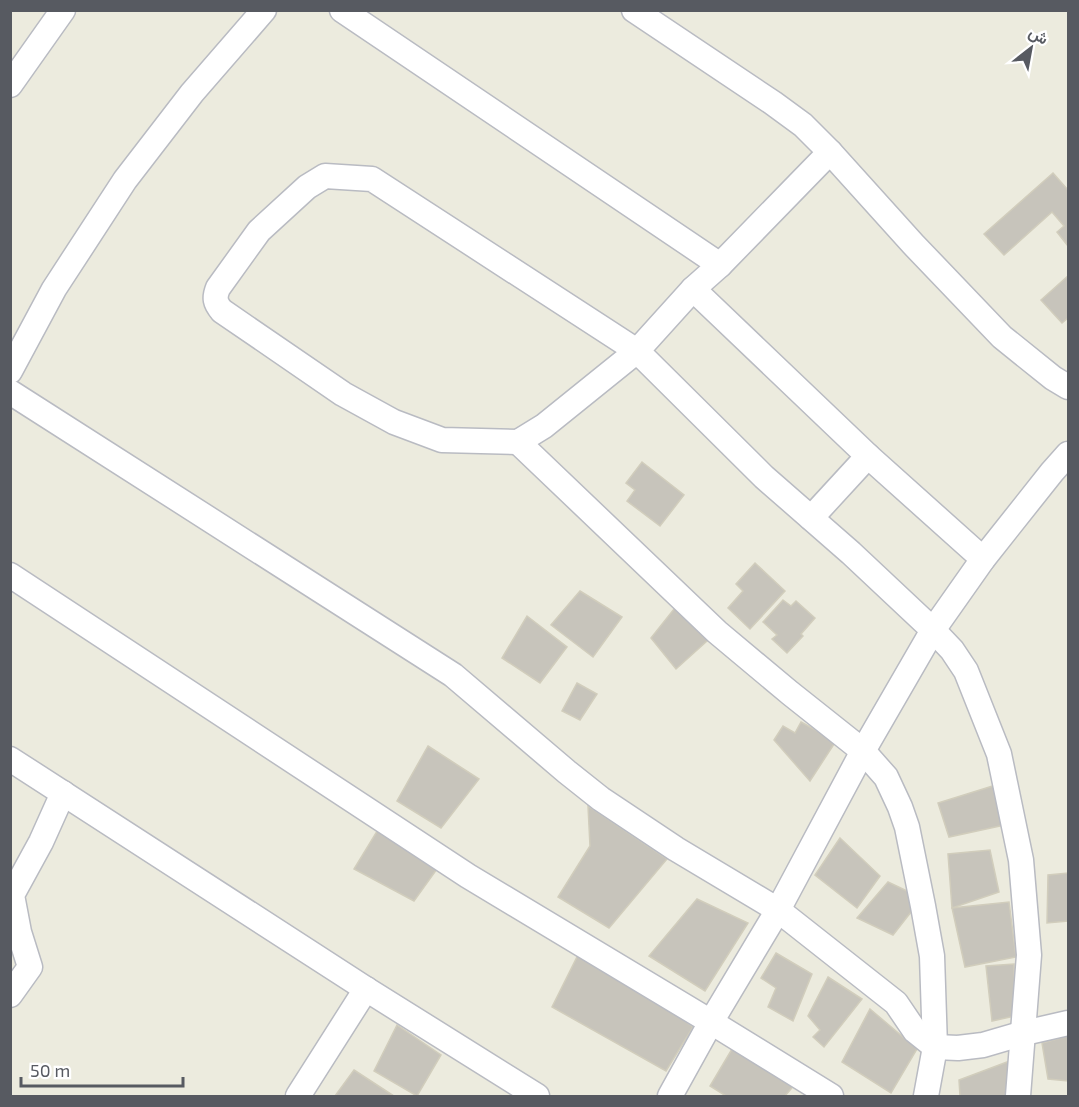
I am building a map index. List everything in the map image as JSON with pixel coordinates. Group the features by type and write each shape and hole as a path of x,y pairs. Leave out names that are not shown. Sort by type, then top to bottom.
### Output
{"street":[{"path":"10,85 63,10"},
{"path":"10,371 54,289 125,180 192,93 264,10"},
{"path":"342,10 720,265"},
{"path":"634,10 803,125 1002,337 1053,378 1068,387"},
{"path":"830,152 720,265 693,289 637,351 544,426 518,442 442,440 394,423 343,394 222,311 216,304 215,296 218,288 259,231 307,186 325,176 372,179 637,351 764,477 933,630 952,650 966,671 999,754 1021,860 1029,954 1018,1096"},
{"path":"693,289 868,456 983,560"},
{"path":"10,392 453,675 601,799 676,849 778,910 896,1003 915,1031 935,1047 958,1048 983,1045 1068,1023"},
{"path":"518,442 717,632 863,751 886,777 907,827 932,956 935,1047 926,1096"},
{"path":"670,1096 778,910 863,751 933,630 983,560 1068,454"},
{"path":"811,518 868,456"},
{"path":"10,575 468,876 831,1096"},
{"path":"10,759 366,989 537,1096"},
{"path":"10,995 30,967 19,932 12,895 41,842 63,793"},
{"path":"298,1096 366,989"}],"building":[{"path":"1053,173 1068,190 1068,246 1057,232 1064,226 1052,212 1004,255 984,234"},
{"path":"1068,276 1068,318 1062,323 1041,300"},
{"path":"642,462 684,495 660,526 627,501 635,490 626,483"},
{"path":"755,563 785,591 750,629 728,608 743,591 736,584"},
{"path":"580,591 622,617 593,657 551,625"},
{"path":"682,599 717,632 676,669 651,638"},
{"path":"783,600 791,606 796,601 815,618 801,634 803,636 787,653 772,639 777,635 763,622"},
{"path":"527,616 567,647 540,683 502,658"},
{"path":"577,683 597,694 580,720 562,711"},
{"path":"801,722 836,741 810,781 774,740 783,726 795,733"},
{"path":"428,746 479,779 441,828 397,801"},
{"path":"996,785 1014,823 949,837 938,803"},
{"path":"588,806 667,859 609,928 558,897 590,846"},
{"path":"379,828 437,869 414,901 354,869"},
{"path":"840,838 880,876 857,908 815,875"},
{"path":"990,850 999,892 952,908 948,854"},
{"path":"1068,873 1068,921 1047,923 1048,875"},
{"path":"888,882 922,898 893,935 857,918"},
{"path":"697,899 748,923 705,991 649,956"},
{"path":"1009,902 1016,957 965,967 952,908"},
{"path":"583,945 693,1027 666,1071 552,1007"},
{"path":"776,953 812,974 793,1021 768,1007 776,988 761,978"},
{"path":"1014,964 1015,1016 992,1021 986,966"},
{"path":"828,977 862,999 824,1047 813,1037 820,1030 808,1016"},
{"path":"870,1009 917,1049 891,1093 842,1062"},
{"path":"397,1025 441,1055 417,1096 374,1071"},
{"path":"1068,1036 1068,1081 1048,1079 1042,1043"},
{"path":"732,1049 796,1083 785,1096 726,1096 710,1086"},
{"path":"1015,1059 1006,1096 960,1096 959,1080"},
{"path":"354,1070 394,1096 335,1096"}]}
